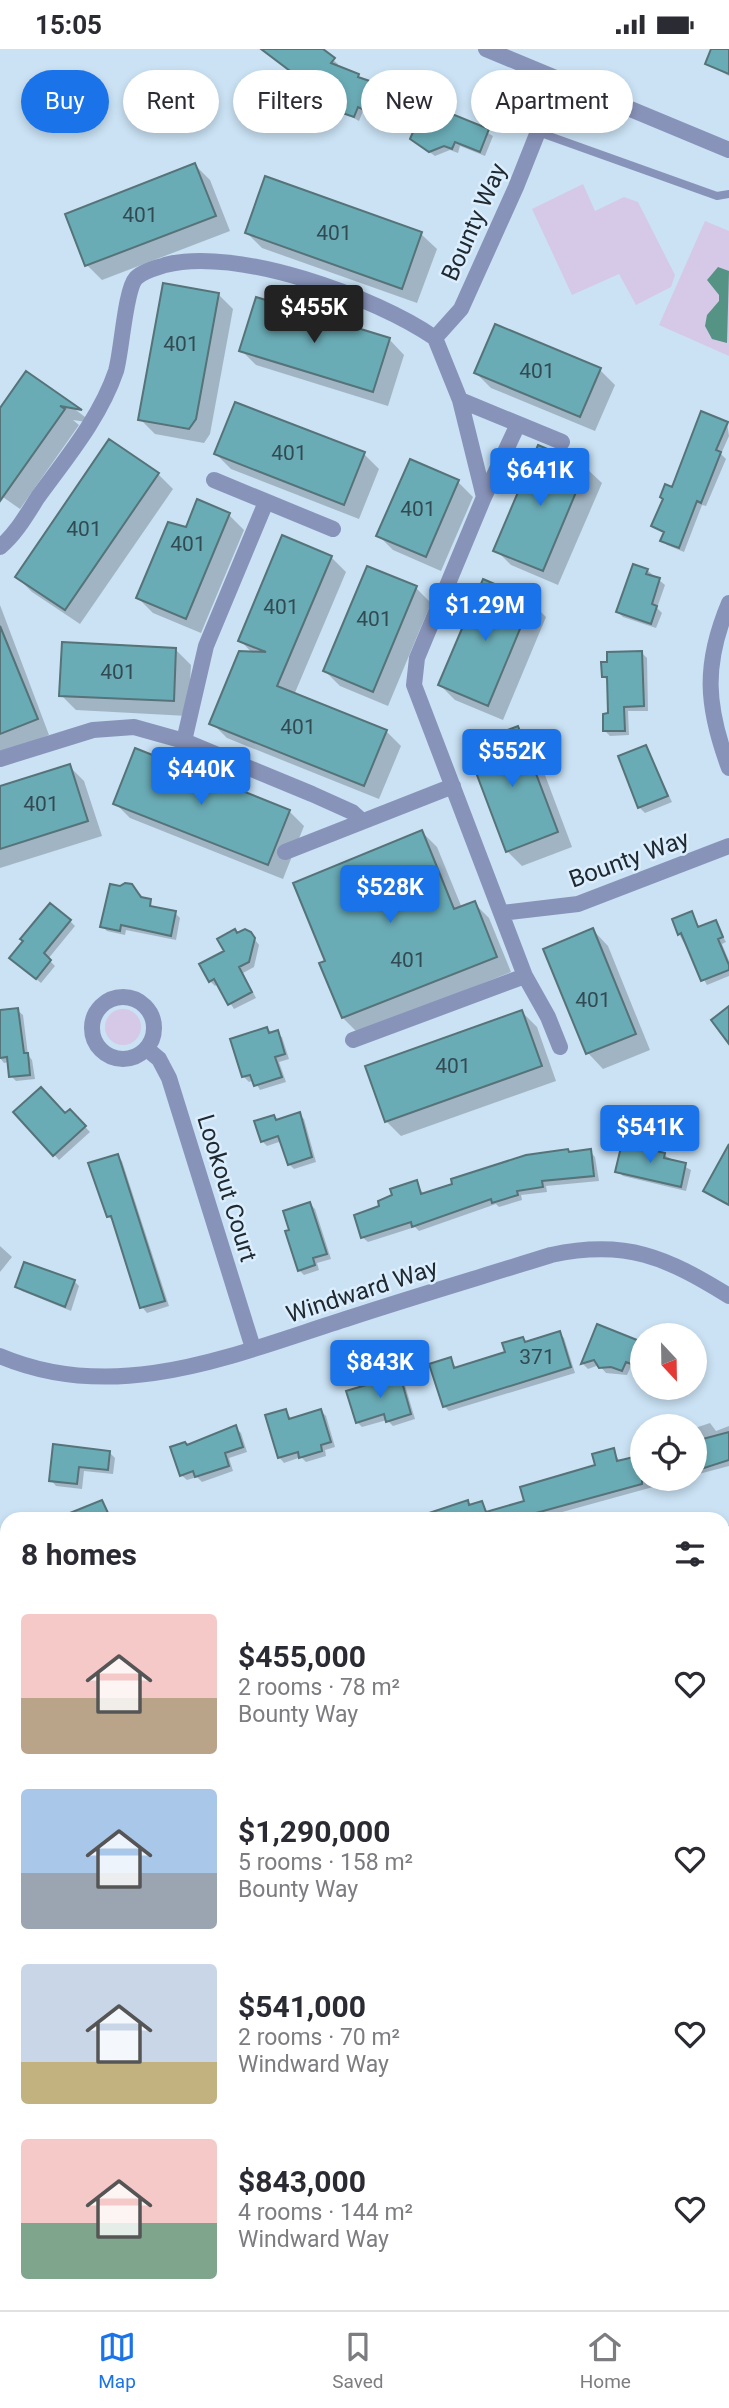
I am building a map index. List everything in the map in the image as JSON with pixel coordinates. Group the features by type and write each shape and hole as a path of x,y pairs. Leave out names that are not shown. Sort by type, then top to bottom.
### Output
{"street":[{"path":"486,49 537,70"},
{"path":"633,109 729,149"},
{"name":"Bounty Way","path":"435,338 461,309 538,133"},
{"path":"0,547 94,419 116,371 132,285 136,278 148,271 197,259 236,261 283,273 393,312 435,338 460,400 484,498"},
{"path":"460,400 562,442"},
{"path":"518,424 484,498 414,667 414,685 525,976 548,1017 560,1047"},
{"path":"214,480 333,529"},
{"path":"184,741 206,646 266,502"},
{"path":"729,603 716,636 709,691 713,720 729,768"},
{"path":"0,759 104,728 134,727 184,741 337,804 362,821"},
{"path":"285,852 453,786"},
{"name":"Bounty Way","path":"502,913 578,904 729,846"},
{"path":"353,1040 525,976"},
{"name":"Lookout Court","path":"147,1049 159,1059 169,1078 253,1348"},
{"name":"Windward Way","path":"1,1359 48,1373 121,1379 169,1372 551,1255 594,1248 633,1250 661,1258 729,1296"}],"lane":[{"path":"541,133 717,196 729,194"}],"shaded area":[{"path":"583,184 595,211 624,197 638,202 675,275 671,287 636,305 619,274 572,295 532,209"},
{"path":"705,221 729,231 729,356 659,325"},
{"path":"718,267 729,271 727,343 712,339 705,326 707,315 719,301 719,295 707,280"},
{"path":"123,1009 136,1014 141,1027 136,1040 123,1045 110,1040 105,1027 110,1014"}],"building":[{"path":"261,49 323,49 335,58 331,63 359,74 361,108 358,107 354,117 347,115 347,70 289,70"},
{"path":"711,49 729,49 729,74 705,64"},
{"path":"457,116 471,122 471,133 487,133 480,152 455,142 452,149 444,146 429,152 410,139 413,133 457,133"},
{"path":"195,163 216,216 85,266 65,214"},
{"path":"265,176 422,232 402,289 245,233"},
{"path":"163,283 219,293 196,419 189,429 138,420"},
{"path":"256,297 390,338 373,392 239,351"},
{"path":"495,324 601,368 580,417 474,373"},
{"path":"26,371 82,410 60,406 65,409 0,501 0,408"},
{"path":"235,402 365,452 344,505 214,454"},
{"path":"701,411 728,422 716,450 721,452 701,503 697,501 679,548 660,541 664,532 651,526 663,499 660,497 665,484 672,487"},
{"path":"109,439 159,473 65,610 15,577"},
{"path":"538,445 587,466 543,571 493,551"},
{"path":"410,459 459,480 426,557 376,536"},
{"path":"197,499 230,513 186,619 136,598 168,522 186,527"},
{"path":"282,535 332,556 277,686 387,730 364,786 209,724 239,651 266,652 238,641"},
{"path":"633,564 648,569 646,574 660,578 652,604 657,606 651,624 616,612"},
{"path":"367,566 417,586 373,692 323,671"},
{"path":"483,579 532,600 488,706 438,685"},
{"path":"0,626 38,719 0,734"},
{"path":"62,642 176,648 174,701 59,696"},
{"path":"642,651 644,706 624,707 625,731 603,731 603,714 608,713 607,677 602,677 601,662 607,662 607,652"},
{"path":"518,726 558,832 506,852 466,746"},
{"path":"646,745 668,796 638,808 618,756"},
{"path":"135,748 290,810 268,865 113,804"},
{"path":"70,764 88,821 0,849 0,786"},
{"path":"422,830 454,909 475,901 497,957 342,1018 319,963 325,961 293,883"},
{"path":"125,883 132,884 141,897 151,899 150,906 176,911 171,936 121,925 120,931 100,927 110,884 120,886"},
{"path":"50,903 71,920 44,953 51,960 36,979 9,958 23,941 20,939"},
{"path":"692,911 698,927 716,920 723,937 718,939 729,965 729,970 701,981 681,933 678,935 672,919"},
{"path":"593,928 636,1034 586,1054 543,949"},
{"path":"235,929 237,933 245,929 255,938 249,962 239,967 252,992 228,1005 214,979 209,982 199,964 224,951 217,939"},
{"path":"729,1006 729,1044 711,1020"},
{"path":"18,1008 30,1075 9,1077 7,1057 0,1058 0,1010"},
{"path":"522,1010 542,1066 385,1122 365,1066"},
{"path":"267,1027 269,1033 278,1030 285,1054 275,1057 282,1077 254,1086 250,1075 242,1077 230,1039"},
{"path":"41,1087 65,1113 70,1109 86,1126 53,1156 13,1112"},
{"path":"300,1112 312,1157 288,1165 278,1136 261,1142 254,1121 274,1115 276,1120"},
{"path":"622,1143 665,1153 664,1158 686,1163 681,1187 615,1172"},
{"path":"729,1144 729,1205 703,1191"},
{"path":"568,1149 569,1152 591,1149 594,1176 542,1181 543,1187 517,1191 518,1195 492,1203 491,1199 412,1227 411,1222 361,1238 354,1215 379,1206 378,1201 392,1195 390,1189 417,1180 421,1194 452,1184 451,1179 526,1155"},
{"path":"118,1154 165,1301 140,1308 111,1216 107,1217 88,1163"},
{"path":"310,1202 327,1254 313,1258 315,1265 298,1271 285,1231 289,1230 283,1211"},
{"path":"24,1262 75,1280 65,1307 15,1287"},
{"path":"597,1324 630,1337 630,1364 626,1362 622,1371 611,1367 599,1368 594,1360 581,1364"},
{"path":"560,1331 571,1367 443,1407 429,1364 451,1357 454,1368 505,1352 502,1343 523,1337 525,1342"},
{"path":"400,1375 411,1414 386,1422 384,1414 356,1423 346,1391"},
{"path":"286,1409 289,1419 321,1409 331,1442 321,1445 322,1451 299,1458 298,1452 278,1458 265,1415"},
{"path":"236,1425 243,1447 225,1453 229,1466 195,1477 193,1471 180,1476 170,1447 185,1442 187,1445"},
{"path":"729,1432 729,1460 707,1467 707,1438"},
{"path":"53,1444 110,1451 108,1470 79,1467 77,1484 49,1481"},
{"path":"614,1448 617,1461 630,1458 630,1487 540,1512 486,1512 524,1501 520,1487 595,1465 592,1454"},
{"path":"102,1500 108,1512 72,1512"},
{"path":"468,1500 469,1505 482,1501 486,1512 432,1512"}]}
